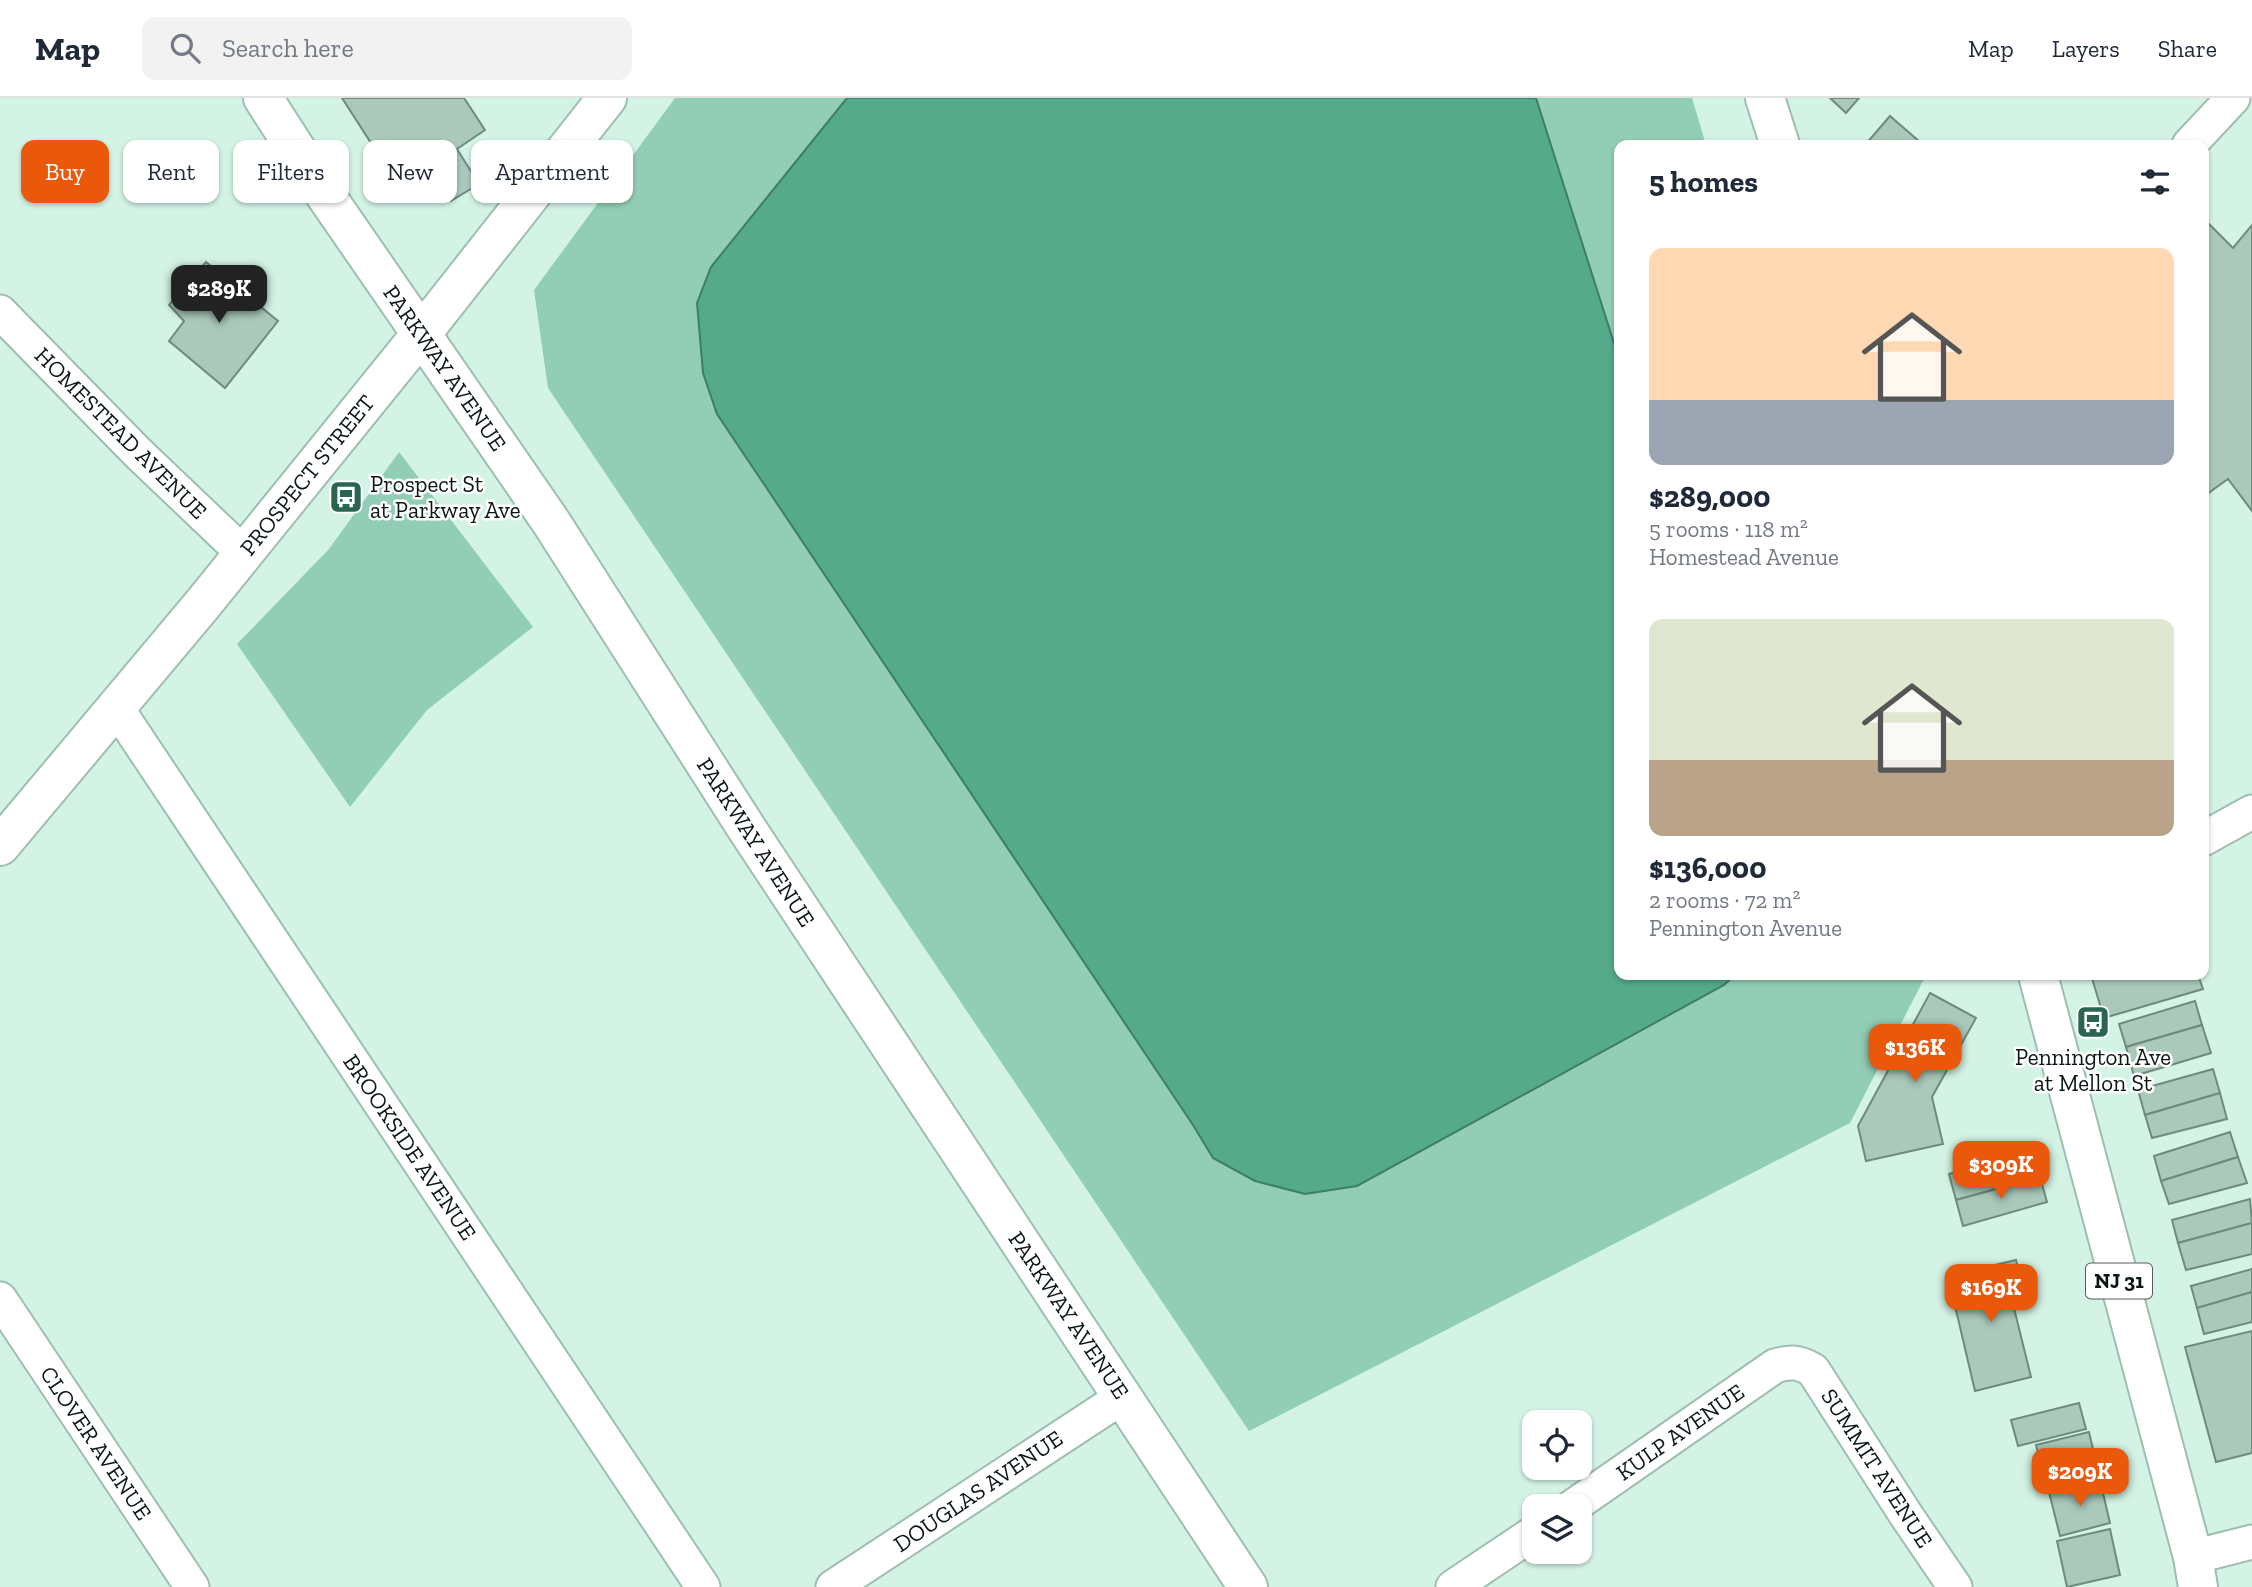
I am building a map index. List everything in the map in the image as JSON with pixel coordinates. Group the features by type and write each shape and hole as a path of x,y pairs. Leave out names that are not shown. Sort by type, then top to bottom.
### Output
{"street":[{"name":"PARKWAY AVENUE","path":"263,98 326,196 551,523 778,876 1248,1587"},
{"name":"PROSPECT STREET","path":"0,846 422,333 607,98"},
{"path":"1765,98 1778,140"},
{"path":"2194,140 2233,98"},
{"name":"HOMESTEAD AVENUE","path":"0,312 138,453 243,553"},
{"name":"BROOKSIDE AVENUE","path":"116,707 703,1587"},
{"path":"2209,836 2252,812"},
{"name":"NJ 31","path":"2039,980 2195,1572"},
{"name":"CLOVER AVENUE","path":"0,1299 192,1587"},
{"name":"KULP AVENUE","path":"1591,1494 1775,1366 1790,1361"},
{"name":"SUMMIT AVENUE","path":"1790,1361 1801,1363 1813,1370 1906,1516 1955,1587"},
{"name":"DOUGLAS AVENUE","path":"833,1587 1124,1396"},
{"path":"1453,1587 1522,1541"},
{"path":"2195,1572 2252,1542"}],"shaded area":[{"path":"675,98 847,98 711,267 703,373 717,414 1213,1158 1724,985 1730,980 1923,980 1850,1123 1249,1431 548,388 534,290 598,203 633,203 633,155"},
{"path":"847,98 1536,98 1614,343 1614,980 1730,980 1357,1186 1305,1194 1255,1181 1213,1158 717,414 703,373 697,303 711,267"},
{"path":"1536,98 1692,98 1705,140 1614,140 1614,343"},
{"path":"399,452 533,627 427,710 350,807 237,644 329,549"}],"building":[{"path":"342,98 464,98 485,130 457,149 457,140 369,140"},
{"path":"1830,98 1859,98 1846,113"},
{"path":"1890,116 1918,140 1869,140"},
{"path":"457,149 471,171 471,189 457,197"},
{"path":"2209,224 2233,248 2252,225 2252,511 2228,479 2209,493"},
{"path":"206,262 278,321 225,388 169,341 184,321 169,305"},
{"path":"2093,980 2200,980 2203,989 2104,1018"},
{"path":"1930,993 1976,1018 1932,1097 1943,1144 1866,1161 1858,1126"},
{"path":"2195,1001 2202,1025 2126,1047 2119,1024"},
{"path":"2202,1025 2211,1053 2134,1076 2126,1047"},
{"path":"2213,1069 2220,1093 2145,1115 2138,1090"},
{"path":"2220,1093 2227,1119 2152,1138 2145,1115"},
{"path":"2230,1132 2238,1157 2161,1181 2154,1156"},
{"path":"2033,1150 2040,1177 1956,1200 1949,1174"},
{"path":"2238,1157 2247,1183 2169,1204 2161,1181"},
{"path":"2040,1177 2047,1202 1963,1226 1956,1200"},
{"path":"2250,1199 2252,1223 2178,1243 2172,1220"},
{"path":"2252,1223 2252,1254 2186,1270 2178,1243"},
{"path":"2016,1260 2026,1301 2013,1304 2031,1377 1975,1391 1948,1276"},
{"path":"2252,1269 2252,1292 2197,1308 2191,1286"},
{"path":"2252,1292 2252,1322 2204,1334 2197,1308"},
{"path":"2252,1331 2252,1453 2216,1462 2185,1347"},
{"path":"2079,1403 2086,1429 2018,1446 2011,1420"},
{"path":"2089,1432 2099,1475 2047,1488 2036,1445"},
{"path":"2100,1480 2110,1523 2060,1536 2049,1492"},
{"path":"2110,1529 2120,1575 2067,1587 2057,1541"}],"place":[{"name":"Prospect St at Parkway Ave","path":"346,497"},
{"name":"Pennington Ave at Mellon St","path":"2093,1022"}]}
